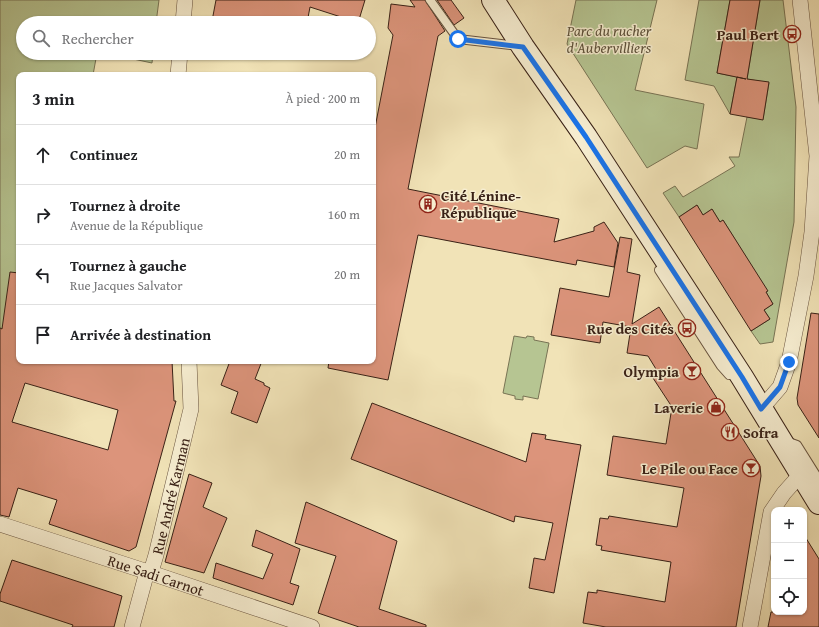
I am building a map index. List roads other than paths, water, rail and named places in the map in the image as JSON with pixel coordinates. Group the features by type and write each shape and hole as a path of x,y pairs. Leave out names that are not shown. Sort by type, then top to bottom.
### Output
{"main road":[{"path":"493,0 523,47 586,137 742,377 779,439 810,477 819,503"}],"street":[{"path":"184,16 185,0"},
{"path":"761,409 780,387 789,362 816,232 817,156 800,0"},
{"path":"178,72 179,60"},
{"name":"Rue André Karman","path":"132,627 144,579 153,565 156,555 191,409 189,364"},
{"path":"750,627 771,512 784,493 810,477"},
{"name":"Rue Sadi Carnot","path":"0,524 312,627"}],"lane":[{"path":"430,0 458,39 523,47"},
{"path":"586,137 594,166"},
{"path":"655,262 721,366 761,409"}],"place":[{"name":"Paul Bert","path":"792,34"},
{"name":"Cité Lénine- République","path":"428,204"},
{"name":"Rue des Cités","path":"687,328"},
{"name":"Olympia","path":"692,371"},
{"name":"Laverie","path":"716,407"},
{"name":"Sofra","path":"730,432"},
{"name":"Le Pile ou Face","path":"751,468"}],"park label":[{"name":"Parc du rucher d'Aubervilliers","path":"609,38"}]}
